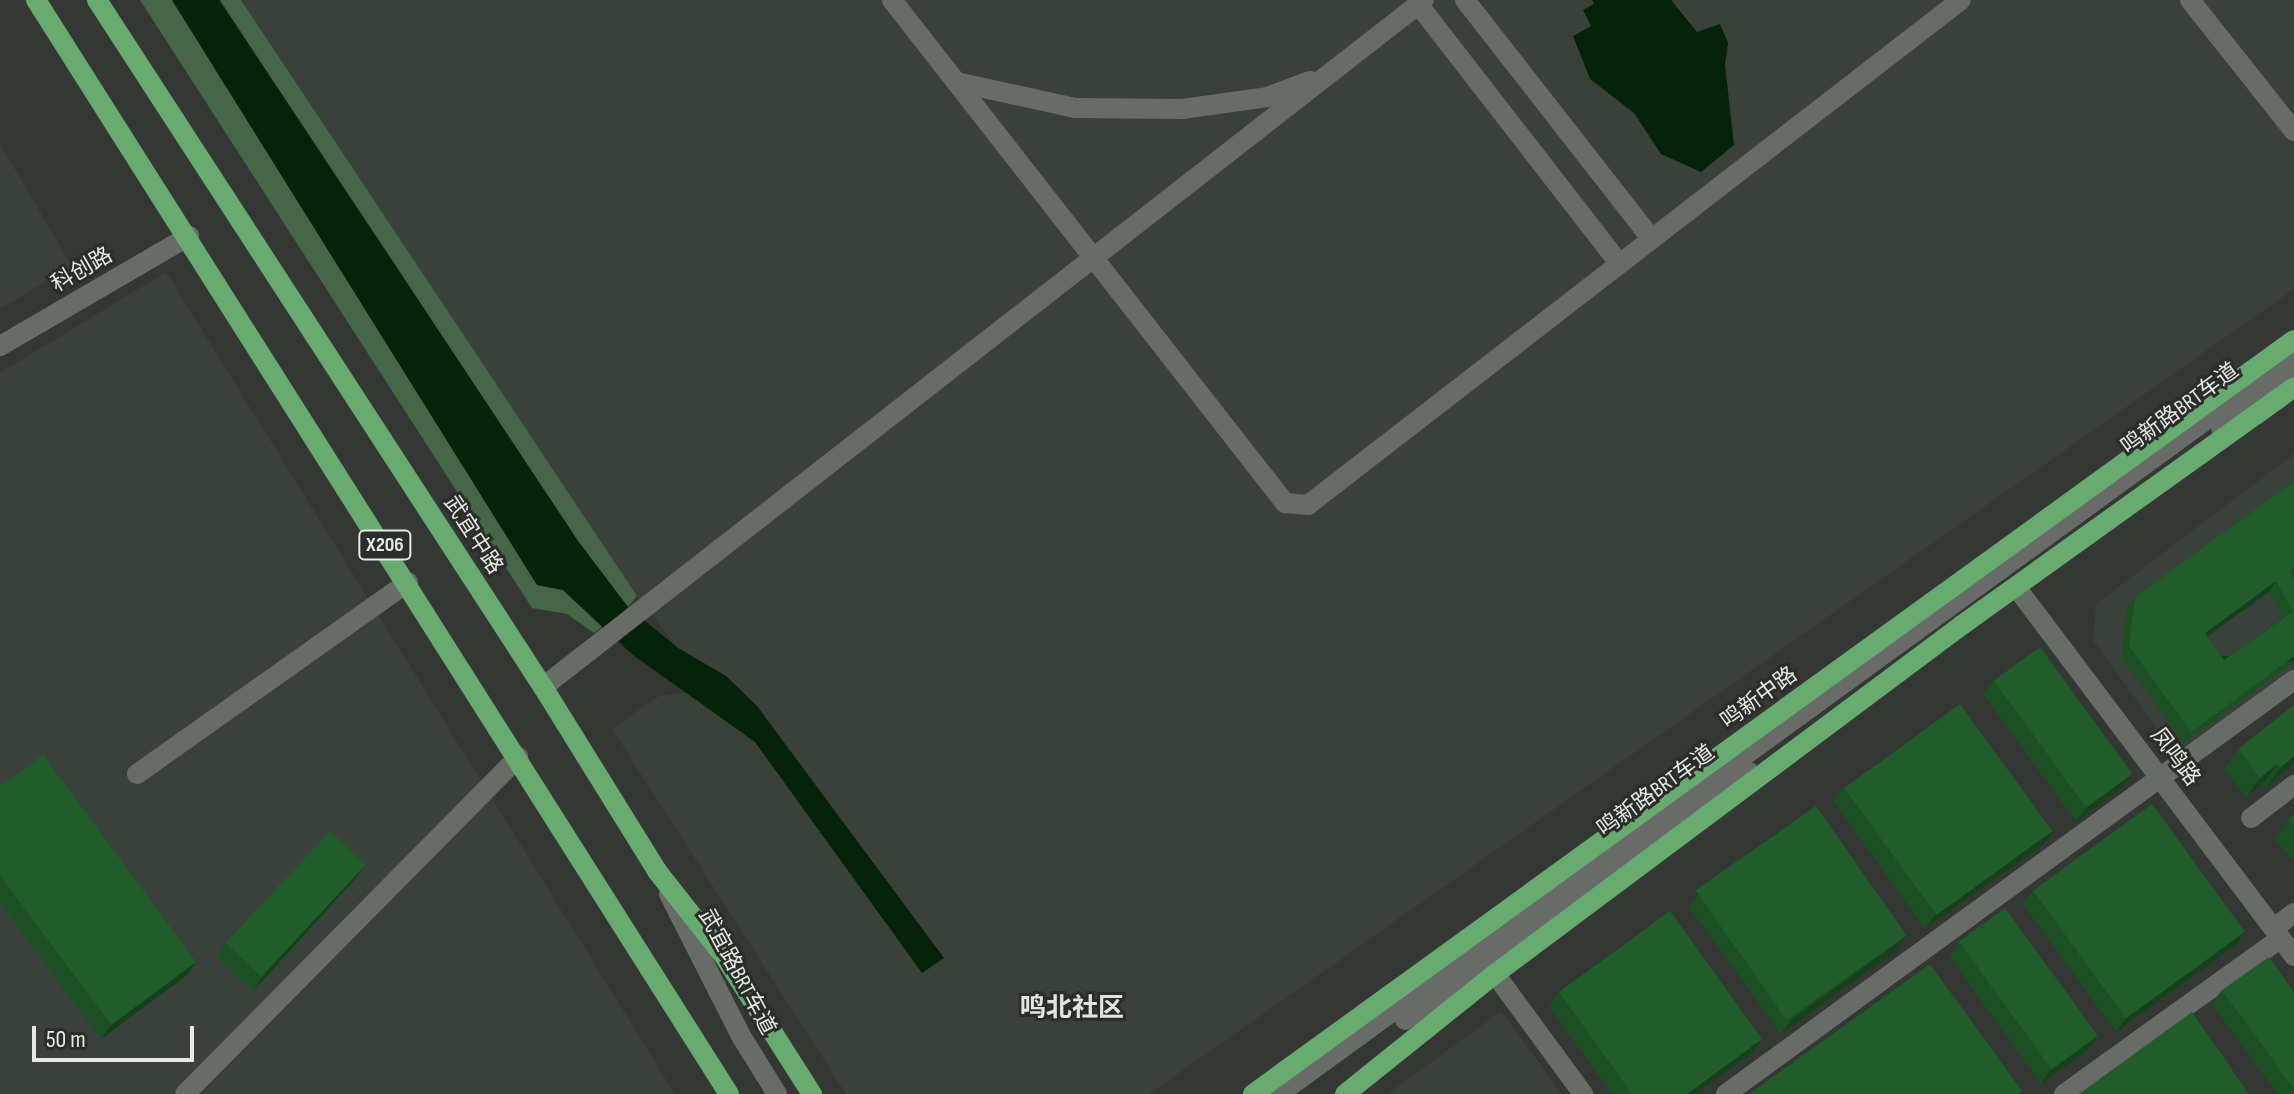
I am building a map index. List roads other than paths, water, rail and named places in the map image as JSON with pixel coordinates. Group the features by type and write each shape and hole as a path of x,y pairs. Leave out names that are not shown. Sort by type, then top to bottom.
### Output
{"main road":[{"name":"X206","path":"36,0 189,236 729,1094"},
{"name":"武宜中路","path":"97,0 543,687 657,871 724,956 812,1094"},
{"name":"鸣新中路","path":"1253,1094 2294,340"},
{"path":"1345,1094 1495,974 2016,587 2294,387"}],"street":[{"path":"892,0 1285,503 1308,505 1618,262 1961,0"},
{"path":"1465,0 1651,238"},
{"path":"2190,0 2294,131"},
{"path":"543,687 1421,2 1618,262"},
{"path":"956,82 1075,108 1182,109 1267,97 1330,73"},
{"name":"科创路","path":"0,346 189,236"},
{"name":"鸣新路BRT车道","path":"1279,1094 2294,356"},
{"name":"鸣新路BRT车道","path":"1301,1094 2294,374"},
{"path":"137,774 408,582"},
{"name":"凤鸣路","path":"2016,587 2294,956"},
{"path":"1726,1094 2294,680"},
{"path":"185,1094 519,757"},
{"path":"2251,818 2294,785"},
{"name":"武宜路BRT车道","path":"657,871 741,1036 777,1094"},
{"path":"2064,1094 2278,933 2294,913"},
{"path":"1495,974 1583,1094"}],"district":[{"name":"鸣北社区","path":"1072,1009"}]}
